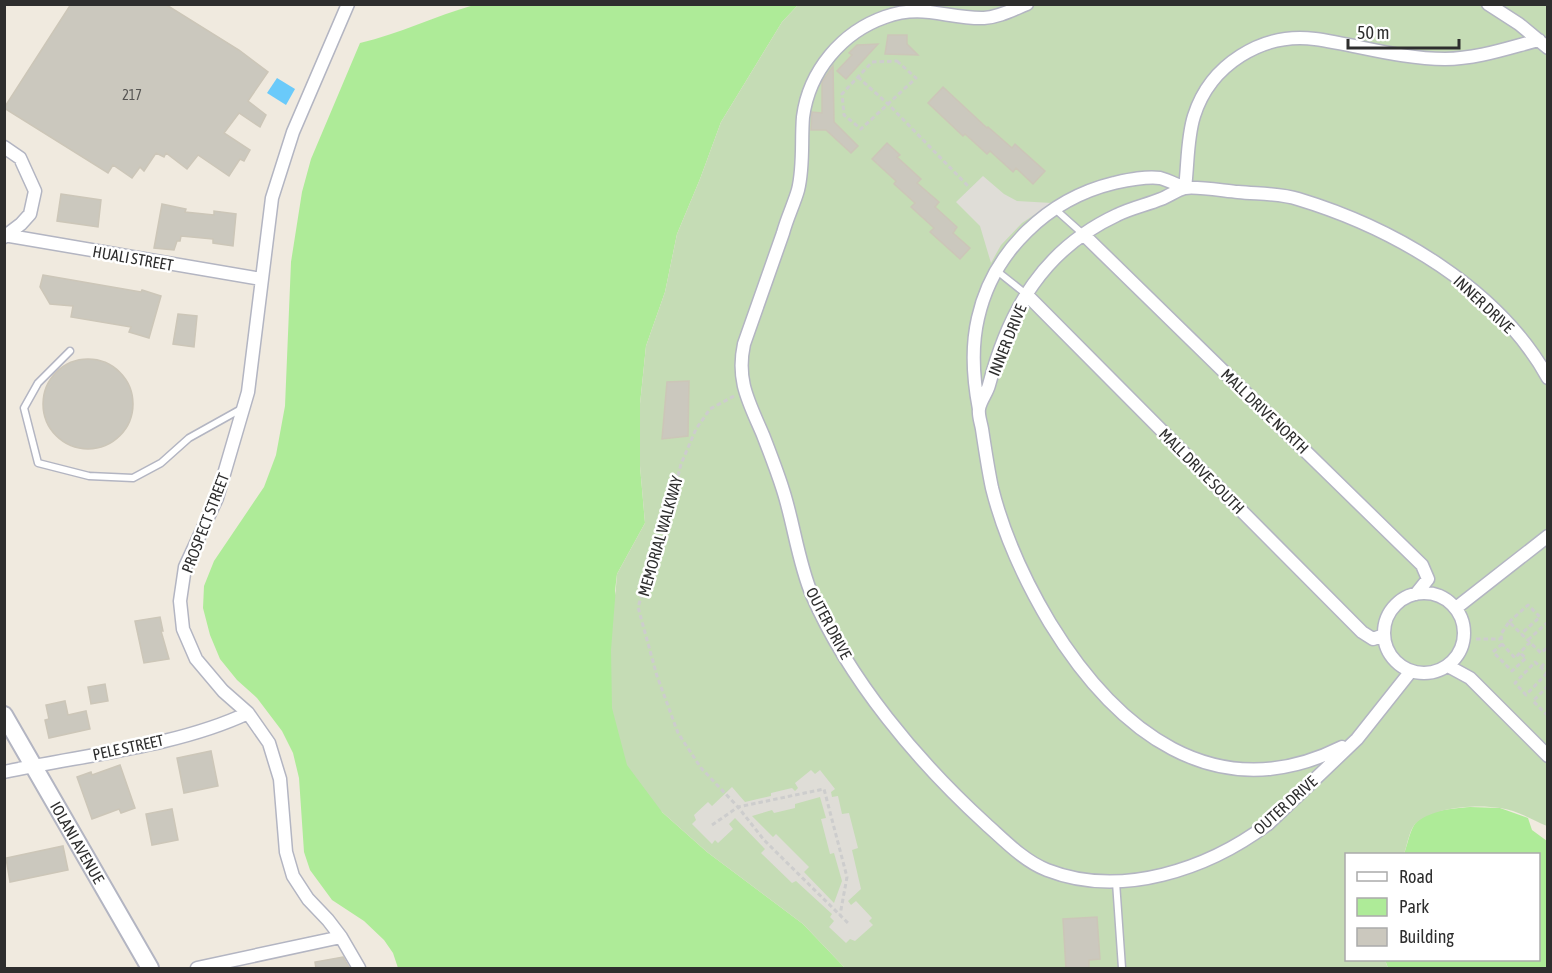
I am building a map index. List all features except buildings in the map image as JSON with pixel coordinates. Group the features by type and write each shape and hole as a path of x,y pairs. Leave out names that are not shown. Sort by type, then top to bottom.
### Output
{"main road":[{"name":"IOLANI AVENUE","path":"4,716 150,969"}],"street":[{"name":"PROSPECT STREET","path":"348,4 293,132 272,198 244,407 217,498 185,567 180,601 183,629 196,659 223,691 248,713 269,743 280,779 286,852 293,876 308,899 341,937 359,969"},
{"name":"OUTER DRIVE","path":"1027,4 1004,14 986,18 924,10 887,16 848,37 827,59 818,72 806,101 800,176 796,195 744,344 741,367 744,391 775,465 812,595 843,652 893,724 921,757 964,802 1034,864 1074,878 1116,882 1166,873 1210,859 1237,846 1268,824 1357,739 1411,671"},
{"path":"1488,4 1519,24 1543,44"},
{"path":"979,410 973,371 975,334 983,299 997,270 1021,237 1054,209 1084,193 1121,181 1159,178 1185,188 1191,131 1200,102 1207,88 1228,65 1254,48 1276,41 1300,38 1418,57 1447,59 1543,44"},
{"path":"4,147 20,158 35,191 30,214 6,236"},
{"name":"INNER DRIVE","path":"1357,739 1307,762 1270,769 1215,765 1182,754 1154,739 1127,718 1099,691 1075,660 1040,606 1019,566 995,500 987,466 979,410 1007,329 1026,294 1050,262 1083,234 1120,213 1185,188 1288,196 1335,211 1413,247 1452,274 1490,307 1530,350 1548,378"},
{"name":"MALL DRIVE NORTH","path":"1083,234 1422,565 1428,579 1416,594"},
{"name":"HUALI STREET","path":"6,236 261,279"},
{"name":"MALL DRIVE SOUTH","path":"1026,294 1362,632 1372,639 1383,635"},
{"path":"1456,608 1548,536"},
{"path":"1427,593 1438,595 1448,600 1456,608 1465,628 1465,638 1459,654 1448,666 1430,673 1411,671 1400,666 1391,657 1383,635 1385,623 1396,604 1405,597 1427,593"},
{"path":"1448,666 1470,678 1548,756"},
{"name":"PELE STREET","path":"4,772 134,747 224,724 248,713"},
{"path":"197,969 341,937"}],"lane":[{"path":"1054,209 1083,234"},
{"path":"997,270 1026,294"},
{"path":"70,351 38,383 24,408 38,463 89,476 133,478 161,464 189,438 244,407"},
{"path":"1116,882 1122,969"}],"path":[{"path":"897,61 916,78 888,104 861,129 844,114 842,94 872,62 897,61"},
{"path":"858,77 888,104 970,188"},
{"name":"MEMORIAL WALKWAY","path":"744,391 710,409 696,429 681,464 638,608 657,676 678,733 701,768 738,807 764,840 849,924"},
{"path":"1521,634 1540,617 1528,605 1509,622 1501,634 1502,644 1515,658 1548,621"},
{"path":"1509,622 1548,659 1540,667"},
{"path":"1476,639 1500,639"},
{"path":"1502,644 1493,652 1512,671 1526,658 1520,652"},
{"path":"1541,653 1548,647"},
{"path":"1535,662 1547,674 1526,694 1515,683 1535,662"},
{"path":"1548,686 1533,701 1546,714 1548,712"},
{"path":"712,825 738,807 824,789 847,877 840,915"}],"green space":[{"path":"474,5 798,5 782,22 721,122 677,234 665,292 646,346 640,404 640,466 645,523 617,574 615,591 662,812 707,852 803,924 845,968 398,968 393,953 384,940 364,921 332,900 310,870 304,852 299,778 293,753 282,731 257,698 237,680 220,659 210,635 203,608 204,586 214,561 264,487 276,455 285,406 291,262 302,192 311,159 360,43"},
{"path":"798,5 1547,5 1547,826 1506,809 1479,806 1455,808 1422,818 1415,824 1404,853 1345,853 1345,961 1385,961 1388,968 845,968 803,924 707,852 662,812 627,765 612,708 611,650 617,574 645,523 640,466 640,404 646,346 665,292 677,234 721,122 782,22"},
{"path":"1500,808 1528,818 1532,830 1547,841 1547,968 1388,968 1385,961 1540,961 1540,853 1404,853 1410,833 1418,821 1431,813 1447,809"}],"shaded area":[{"path":"983,176 1004,194 1017,201 1052,203 1022,223 1001,245 991,263 980,226 956,202"},
{"path":"811,770 815,774 820,770 835,789 831,792 832,797 838,796 842,814 849,813 858,848 852,850 861,889 848,901 851,905 856,901 872,918 869,921 873,925 855,941 850,939 846,943 829,927 834,921 830,917 832,914 796,881 792,883 761,853 765,849 735,818 729,824 733,829 718,843 715,840 712,844 692,824 696,820 694,815 708,802 712,806 732,787 745,802 792,788 795,791 798,788 795,783","holes":["820,797 826,818 821,819 830,854 834,853 842,881 834,903 804,872 809,867 776,834 773,837 752,816 772,810 774,813 795,808 795,804"]}],"water":[{"path":"277,78 295,89 286,105 267,93"}]}
